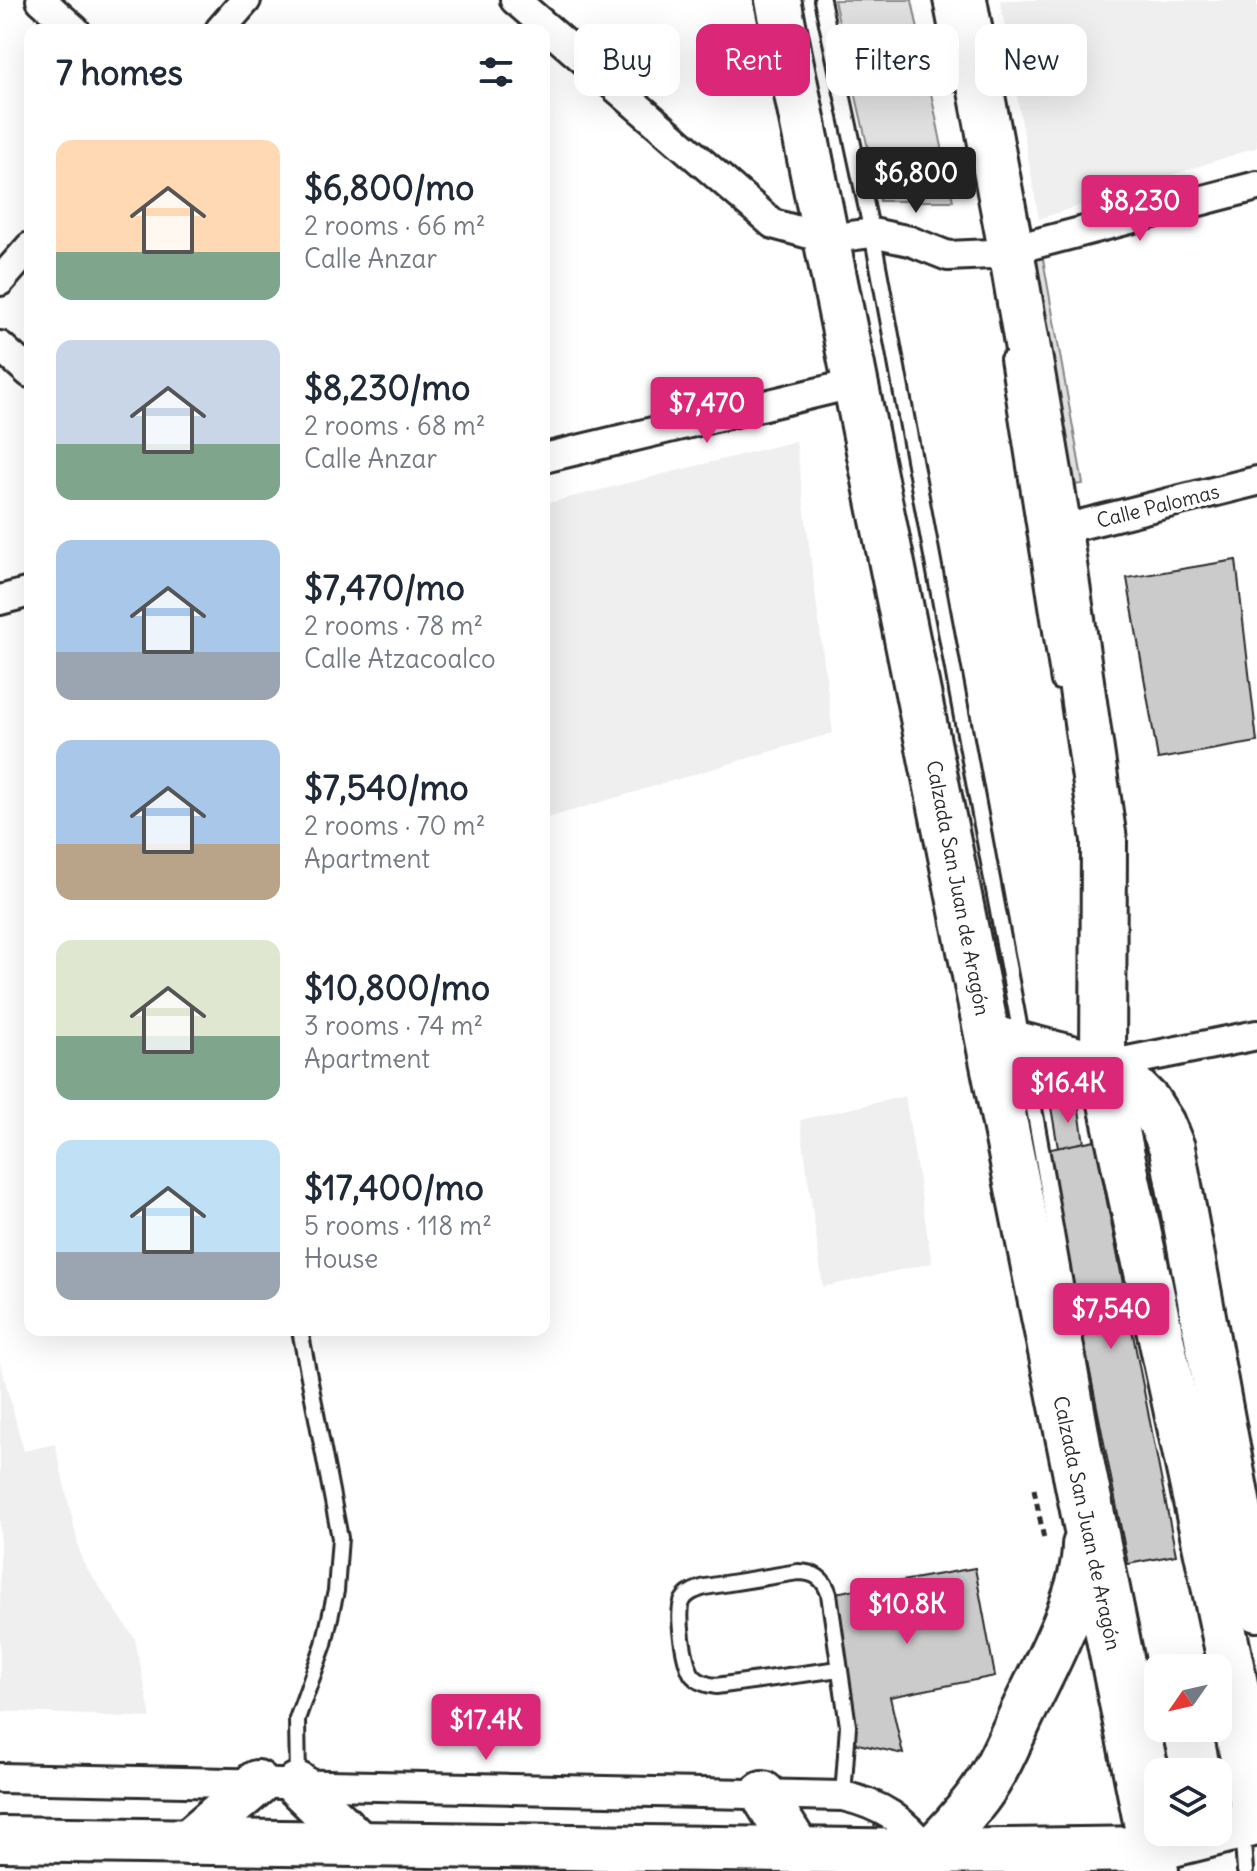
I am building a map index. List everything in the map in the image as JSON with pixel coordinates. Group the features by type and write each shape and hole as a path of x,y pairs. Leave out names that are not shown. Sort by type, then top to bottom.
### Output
{"main road":[{"name":"Calzada San Juan de Aragón","path":"778,0 857,383 1006,1042 1085,1515 1168,1850"},
{"path":"964,0 996,253 1059,530 1104,840 1090,1062 1256,1779"},
{"path":"1006,1042 1090,1062 1130,1084 1148,1102 1162,1124 1172,1148 1257,1609"},
{"path":"929,1852 979,1796 996,1768 1049,1658 1085,1561 1085,1515"},
{"path":"188,1842 277,1784 359,1844"},
{"path":"763,1794 798,1850"},
{"path":"0,1839 929,1852 1168,1850 1249,1825"}],"street":[{"path":"41,0 68,24"},
{"path":"225,24 246,0"},
{"path":"515,0 543,24"},
{"path":"550,30 773,224 828,239 872,233 910,241 948,256 996,253 1257,186"},
{"path":"0,281 24,254"},
{"path":"0,346 24,368"},
{"path":"550,454 857,383"},
{"name":"Calle Palomas","path":"1059,530 1257,481"},
{"path":"0,600 24,594"},
{"path":"1090,1062 1257,1035"},
{"path":"0,1778 843,1796 867,1802 889,1813 929,1852"}],"lane":[{"path":"822,0 872,233 1006,1042 1159,1758"},
{"path":"941,0 962,105"},
{"path":"1006,347 1060,690"},
{"path":"277,1784 324,1644 336,1591 340,1538 301,1336"},
{"path":"839,1669 707,1685 690,1673 681,1606 685,1597 694,1590 798,1572 809,1572 825,1584 829,1594 848,1726 843,1796"},
{"path":"1226,1742 1249,1825 1245,1871"}],"shaded area":[{"path":"834,0 912,0 917,24 839,24"},
{"path":"1000,0 1257,0 1257,147 1039,219 1017,96 1087,96 1087,24 1004,24"},
{"path":"856,96 932,96 953,201 880,201"},
{"path":"1041,248 1083,484 1066,486 1026,251"},
{"path":"796,441 833,733 550,817 550,502"},
{"path":"905,1096 932,1263 823,1287 800,1120"},
{"path":"0,1362 24,1451 55,1444 82,1561 135,1639 151,1718 0,1711"}],"building":[{"path":"1236,560 1257,742 1158,759 1127,578"},
{"path":"1078,1103 1084,1143 1058,1148 1051,1107"},
{"path":"1095,1140 1176,1555 1128,1564 1046,1150"},
{"path":"975,1568 995,1676 890,1697 903,1754 853,1743 829,1594"}]}
